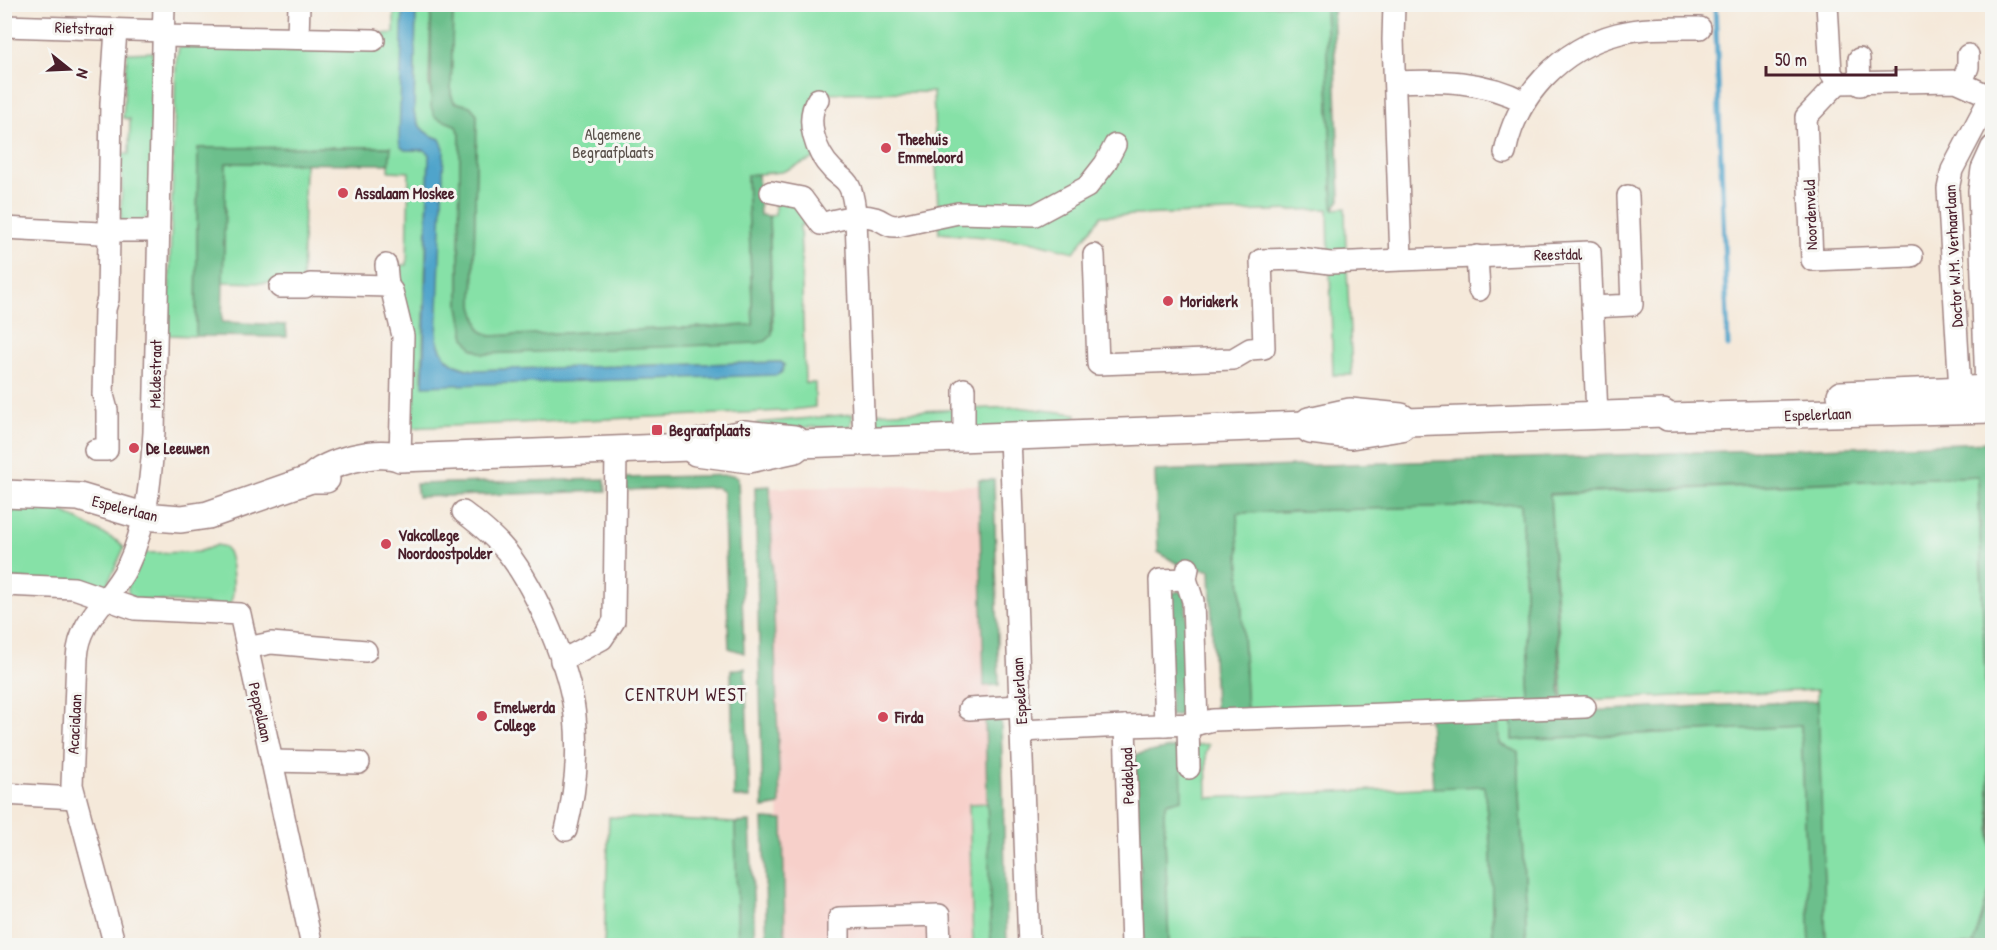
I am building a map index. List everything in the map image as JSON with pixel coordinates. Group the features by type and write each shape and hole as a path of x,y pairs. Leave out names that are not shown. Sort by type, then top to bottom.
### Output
{"main road":[{"name":"Espelerlaan","path":"4,494 79,497 143,516 171,519 199,517 311,479 317,471 356,458 391,453 400,458 690,447 696,443 748,434 794,439 800,444 1305,426 1310,430 1361,435 1401,427 1407,422 1663,413 1668,417 1742,416 1981,397"}],"street":[{"name":"Meldestraat","path":"143,516 153,448 164,4"},
{"path":"298,38 299,4"},
{"path":"1394,4 1401,259"},
{"path":"1827,4 1831,73 1838,83 1962,82 1992,96"},
{"path":"1505,153 1513,126 1525,102 1552,70 1591,44 1629,31 1694,22"},
{"name":"Rietstraat","path":"4,26 164,34 375,40"},
{"path":"101,450 110,231 110,122 116,30"},
{"path":"1962,82 1968,67 1968,55"},
{"path":"1859,59 1860,84"},
{"path":"1395,82 1466,83 1500,91 1525,102"},
{"name":"Noordenveld","path":"1838,83 1806,117 1812,260 1912,256"},
{"name":"Doctor W.M. Verhaarlaan","path":"1981,397 1948,183 1952,170 1992,96"},
{"path":"818,99 813,107 812,116 816,144 826,163 848,184 856,218 864,441"},
{"path":"771,192 792,194 802,198 821,224 856,218 874,218 888,226 897,226 958,213 1035,215 1087,187 1116,145"},
{"name":"Doctor W.M. Verhaarlaan","path":"1981,397 1978,200 1980,176 1992,147"},
{"path":"1592,307 1632,305 1628,196"},
{"path":"4,228 100,233 159,231"},
{"name":"Reestdal","path":"1094,255 1098,364 1233,359 1250,349 1264,348 1261,260 1299,259 1330,263 1590,252 1597,415"},
{"path":"1478,256 1479,290"},
{"path":"280,287 305,287 310,284 387,276 398,310 402,336 400,458"},
{"path":"964,389 964,438"},
{"name":"Espelerlaan","path":"1010,436 1029,945"},
{"path":"561,660 602,639 614,621 616,450"},
{"path":"463,512 497,541 520,571 561,660 571,692 576,742 573,795 566,830"},
{"name":"Acacialaan","path":"115,945 77,840 72,777 78,648 89,619 121,578 131,558 143,516"},
{"path":"1165,725 1160,580 1187,574 1193,601 1192,724 1189,768"},
{"path":"4,585 74,588 104,599"},
{"name":"Peppellaan","path":"104,599 135,609 240,614 312,945"},
{"path":"247,648 271,643 366,651"},
{"path":"969,709 1019,706"},
{"name":"Peddelpad","path":"1132,945 1125,726 1192,724 1213,720 1585,707"},
{"path":"1021,731 1125,726"},
{"path":"272,761 359,763"},
{"path":"4,794 75,798"},
{"path":"839,945 839,918 939,915 940,945"}],"shaded area":[{"name":"Firda","path":"984,485 997,945 782,945 770,488"}],"green space":[{"path":"394,5 403,5 400,146 405,150 424,150 429,154 422,380 784,365 781,362 474,370 460,367 449,361 437,338 440,139 423,130 414,112 416,5 431,5 429,84 435,117 455,125 460,133 459,306 465,338 472,348 483,354 765,341 772,335 773,326 769,216 775,215 775,199 794,201 813,224 800,225 805,383 815,383 815,407 784,411 408,428 392,265 407,265 409,172 389,171 390,147 198,148 196,336 168,335 176,62 179,47 394,33"},
{"path":"431,5 453,5 451,94 454,102 470,106 477,114 473,306 480,330 490,336 753,325 747,175 758,174 760,215 769,216 772,335 766,341 757,343 483,354 472,348 465,338 459,306 460,133 455,125 435,117 431,107"},
{"name":"Algemene Begraafplaats","path":"453,5 1325,5 1333,209 1345,208 1346,256 1329,256 1328,209 1101,216 1074,252 1030,241 939,233 933,92 817,93 817,157 782,172 747,175 753,325 490,336 480,330 473,306 477,114 470,106 454,102 451,94"},
{"path":"1325,5 1333,5 1340,200 1333,209"},
{"path":"156,52 153,210 140,224 121,221 122,172 115,166 116,154 129,154 130,119 123,118 127,53"},
{"path":"391,147 389,164 226,163 222,322 286,325 287,337 196,336 198,148"},
{"path":"226,163 305,163 302,284 223,282"},
{"path":"1330,270 1347,270 1352,375 1333,375"},
{"path":"1017,407 1076,414 1075,425 955,429 871,424 869,413"},
{"path":"853,414 851,426 755,429 757,423"},
{"path":"1992,442 1992,868 1978,476 1550,494 1561,701 1530,702 1521,504 1237,513 1247,714 1224,715 1215,709 1210,570 1184,568 1158,552 1155,471"},
{"path":"733,475 738,477 744,653 729,648 723,492 716,487 625,490 625,478"},
{"path":"1978,476 1992,883 1973,945 1826,945 1817,690 1563,701 1550,495"},
{"path":"605,479 606,491 418,497 416,484"},
{"path":"979,480 994,480 999,685 984,686"},
{"path":"770,486 780,805 763,808 755,487"},
{"path":"5,504 54,507 119,542 124,548 107,585 100,587 5,578"},
{"path":"1521,504 1530,702 1247,714 1237,513"},
{"path":"217,545 225,547 232,568 233,586 231,602 228,606 132,599 129,594 128,582 142,553 198,552"},
{"path":"1178,591 1186,594 1189,713 1170,716 1169,595"},
{"path":"745,668 750,798 734,797 731,670"},
{"path":"1818,701 1826,945 1810,945 1801,726 1512,740 1512,714"},
{"path":"1498,712 1512,714 1512,740 1801,726 1810,945 1527,945 1518,752 1499,744"},
{"path":"1498,712 1499,744 1518,752 1527,945 1493,945 1491,852 1484,786 1433,788 1429,716"},
{"path":"985,720 1001,720 1007,945 991,945"},
{"path":"1210,744 1206,752 1207,798 1484,785 1491,852 1493,945 1169,945 1164,811 1181,746"},
{"path":"1181,746 1182,799 1167,803 1164,811 1169,945 1143,945 1135,755"},
{"path":"988,803 991,945 973,945 969,804"},
{"path":"609,817 735,823 738,945 604,946"},
{"path":"763,819 783,820 785,945 767,945"},
{"path":"750,822 755,945 738,945 735,823"},
{"path":"1992,883 1992,945 1973,945"}],"water":[{"path":"403,5 416,5 414,112 420,126 430,135 440,139 444,148 437,338 449,361 460,367 474,370 781,362 784,365 782,372 777,375 423,386 429,154 424,150 405,150 400,146"}],"waterway":[{"path":"1715,4 1728,346"}],"place":[{"name":"Theehuis Emmeloord","path":"886,148"},
{"name":"Assalaam Moskee","path":"343,193"},
{"name":"Moriakerk","path":"1168,301"},
{"name":"Begraafplaats","path":"657,430"},
{"name":"De Leeuwen","path":"134,448"},
{"name":"Vakcollege Noordoostpolder","path":"386,544"},
{"name":"Emelwerda College","path":"482,716"},
{"name":"Firda","path":"883,717"}],"district":[{"name":"CENTRUM WEST","path":"686,695"}]}
